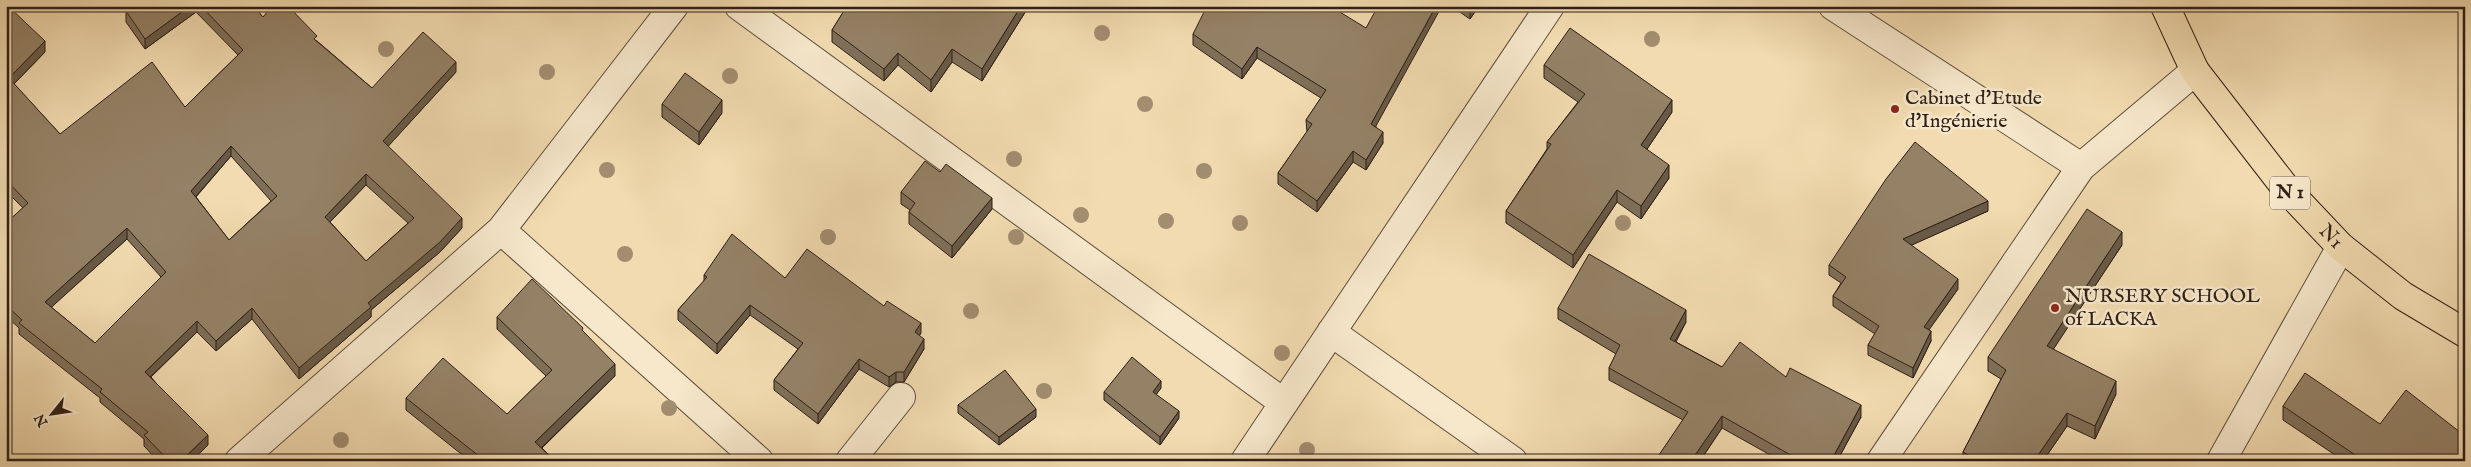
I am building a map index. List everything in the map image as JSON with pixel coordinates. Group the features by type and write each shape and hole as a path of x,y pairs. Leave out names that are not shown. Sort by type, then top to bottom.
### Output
{"highway":[{"name":"N1","path":"2165,6 2195,71 2288,191 2341,247 2403,296 2465,333"}],"street":[{"path":"244,459 501,230 674,6"},
{"path":"739,6 1284,403"},
{"path":"1245,461 1550,6"},
{"path":"1833,6 2081,166"},
{"path":"1881,461 2081,166 2195,71"},
{"path":"501,230 759,461"},
{"path":"2221,461 2341,247"},
{"path":"1332,332 1513,461"},
{"path":"850,461 901,397"}],"building":[{"path":"132,6 190,6 145,39 126,11"},
{"path":"201,6 253,6 263,17 272,6 288,6 317,36 314,39 372,88 423,32 456,62 383,141 462,218 440,242 368,303 371,307 299,368 252,308 216,341 197,321 145,372 208,435 181,461 169,461 144,435 148,432 100,392 102,389 19,323 22,320 6,305 6,223 28,203 6,180 6,10 9,7 45,41 9,78 60,134 152,62 185,107 243,50","holes":["231,146 277,196 229,240 191,191","366,174 414,218 366,261 325,217","127,228 166,272 95,343 45,302"]},
{"path":"847,6 1021,6 982,69 952,49 931,80 898,53 884,69 832,30"},
{"path":"1207,6 1330,6 1366,28 1378,6 1436,6 1371,124 1383,132 1366,160 1353,151 1317,201 1278,173 1312,124 1306,120 1326,90 1257,47 1242,69 1193,34"},
{"path":"1570,28 1672,100 1641,145 1669,165 1641,206 1617,190 1573,255 1506,211 1551,144 1547,142 1585,94 1544,65"},
{"path":"685,73 722,100 699,132 662,104"},
{"path":"1915,142 1988,201 1903,239 1958,279 1924,327 1931,331 1913,368 1868,345 1879,326 1833,296 1846,277 1829,265 1886,179"},
{"path":"925,161 940,172 946,164 992,198 952,246 909,212 915,203 901,192"},
{"path":"2087,209 2122,232 2047,346 2116,381 2095,426 2067,413 2034,461 1979,461 1963,452 2006,370 1988,357"},
{"path":"732,234 785,278 807,249 884,306 887,301 921,323 915,332 924,339 904,372 896,372 889,377 859,359 818,414 774,380 803,343 750,305 717,344 678,310 707,277 704,275"},
{"path":"1589,254 1686,310 1670,339 1722,367 1740,342 1786,377 1790,368 1861,405 1831,461 1801,461 1722,416 1691,461 1655,461 1688,412 1609,368 1620,345 1558,308"},
{"path":"532,279 583,328 582,330 615,364 535,442 555,461 485,461 406,398 443,358 507,414 552,370 497,317"},
{"path":"1132,357 1161,381 1153,392 1179,411 1160,437 1104,392"},
{"path":"1005,370 1036,409 999,437 958,405"},
{"path":"2305,373 2380,424 2406,390 2465,436 2465,461 2364,461 2283,406"}],"place":[{"name":"Cabinet d'Etude d'Ingénierie","path":"1895,109"},
{"name":"NURSERY SCHOOL of LACKA","path":"2055,308"}]}
